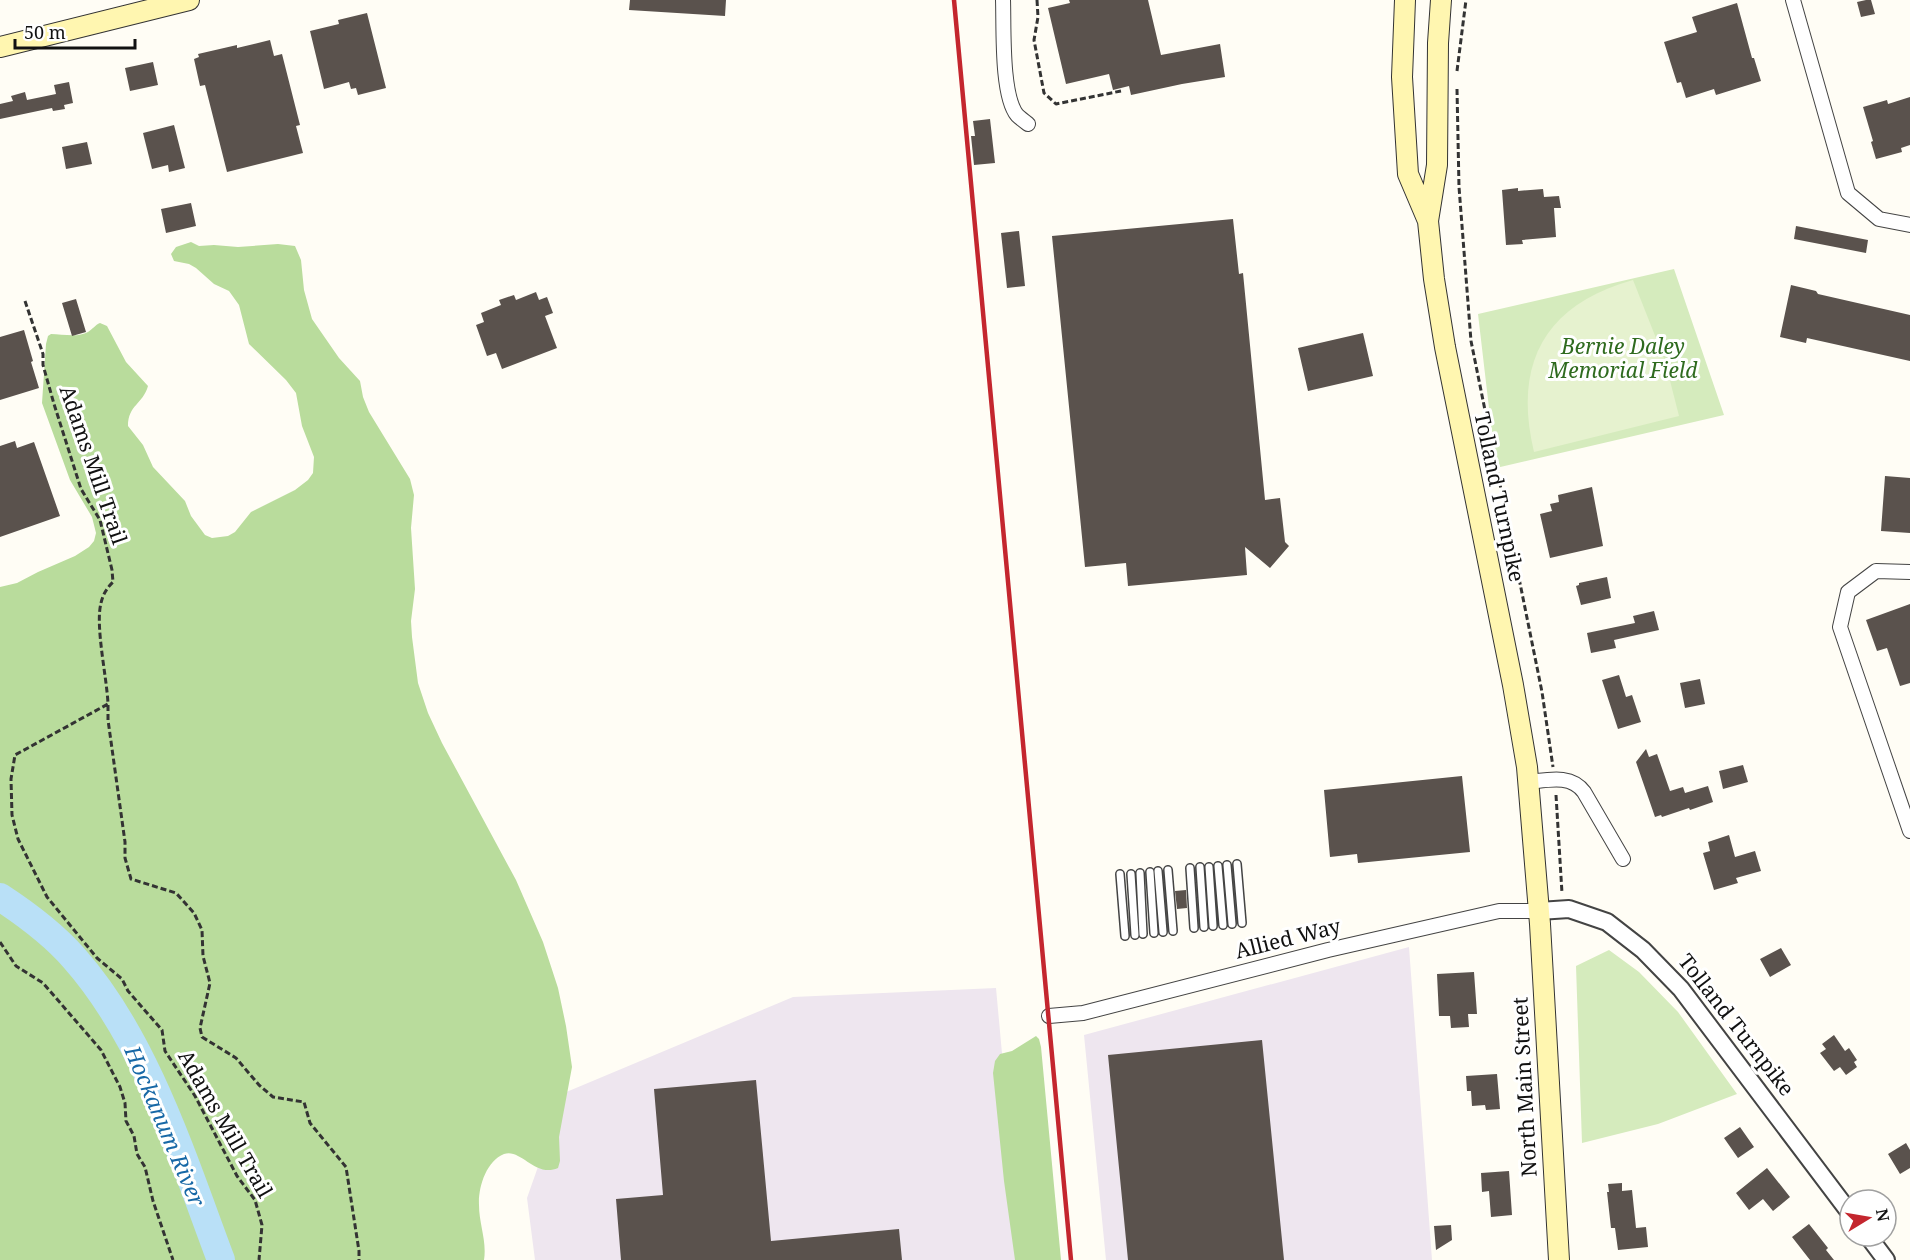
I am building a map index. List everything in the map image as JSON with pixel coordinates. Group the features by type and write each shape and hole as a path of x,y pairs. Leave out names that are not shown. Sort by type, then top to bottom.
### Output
{"main road":[{"path":"0,47 189,0"},
{"name":"Tolland Turnpike","path":"1405,0 1403,93 1408,174 1428,220"},
{"name":"Tolland Turnpike","path":"1441,0 1438,43 1437,165 1428,220 1434,279 1444,347 1513,685 1528,782 1539,911"},
{"name":"North Main Street","path":"1539,911 1559,1260"}],"street":[{"path":"1003,0 1005,72 1009,96 1016,114 1028,124"},
{"path":"1793,0 1848,193 1879,219 1910,225"},
{"path":"1910,572 1875,571 1848,592 1840,627 1910,831"},
{"path":"1528,782 1569,780 1582,788 1623,859"},
{"name":"Tolland Turnpike","path":"1539,911 1569,909 1607,922 1642,950 1681,989 1838,1197"},
{"name":"Allied Way","path":"1049,1016 1083,1013 1328,950 1499,911 1539,911"}],"lane":[{"path":"1237,864 1242,923"},
{"path":"1227,865 1232,924"},
{"path":"1218,866 1223,925"},
{"path":"1200,867 1204,927"},
{"path":"1209,867 1213,926"},
{"path":"1190,868 1194,928"},
{"path":"1168,870 1173,931"},
{"path":"1154,933 1154,871 1163,932"},
{"path":"1140,873 1143,934"},
{"path":"1120,874 1125,936"},
{"path":"1131,874 1135,934"}],"path":[{"path":"1037,0 1038,17 1034,40 1044,93 1056,104 1121,91"},
{"path":"1457,77 1466,0"},
{"path":"1457,89 1459,187 1471,341 1542,692 1555,780 1561,877"},
{"name":"Adams Mill Trail","path":"25,301 43,354 43,365 50,390 81,489 100,520 113,582 105,590 100,604 108,704 15,756 11,779 12,815 18,839 47,897 97,957 122,979 129,991 162,1030 165,1051 195,1096 237,1176 255,1200 262,1225 259,1260"},
{"path":"108,704 125,858 131,879 176,893 194,913 202,930 203,956 210,983 200,1028 202,1037 236,1058 258,1085 273,1097 304,1102 310,1123 346,1167 359,1251 358,1260"},
{"path":"0,942 16,966 43,983 100,1050 120,1087 125,1103 126,1121 145,1167 153,1201 173,1260"}],"shaded area":[{"path":"1409,947 1432,1260 1106,1260 1084,1035"},
{"path":"996,988 1021,1260 535,1260 527,1198 564,1093 793,997"}],"green space":[{"path":"191,242 199,246 238,247 278,244 295,246 301,260 304,290 312,319 339,358 360,381 369,412 410,479 414,495 411,528 415,589 411,621 418,683 428,713 442,743 516,880 543,942 558,988 572,1067 559,1137 560,1161 558,1168 542,1169 510,1153 504,1154 492,1163 484,1176 479,1198 484,1260 0,1260 0,587 17,583 75,556 89,547 96,533 92,517 70,480 42,403 48,336 51,334 80,335 100,323 107,326 126,362 148,386 143,397 130,413 128,426 143,445 153,467 185,501 191,516 205,535 212,538 228,536 235,532 251,512 295,490 313,473 314,457 302,426 296,393 249,344 239,305 229,291 214,284 196,268 174,261 171,254 176,247"},
{"name":"Bernie Daley Memorial Field","path":"1674,269 1724,415 1496,468 1478,314"},
{"path":"1633,280 1665,361 1679,416 1534,452 1528,392 1533,365 1542,342 1557,322 1577,305 1602,291"},
{"path":"1609,950 1639,972 1678,1012 1737,1094 1658,1124 1582,1143 1576,966"},
{"path":"1036,1036 1041,1047 1061,1260 1015,1260 1004,1181 993,1073 995,1061 1000,1054 1012,1051"}],"building":[{"path":"630,0 726,0 725,16 629,10"},
{"path":"1069,0 1148,0 1161,55 1220,44 1225,77 1131,95 1129,86 1113,90 1109,74 1066,84 1048,8 1070,3"},
{"path":"1871,0 1875,14 1861,17 1857,2"},
{"path":"1737,3 1752,58 1754,58 1761,81 1716,95 1714,89 1686,98 1681,82 1677,83 1664,42 1697,32 1692,17"},
{"path":"367,13 386,88 358,95 356,88 351,89 349,82 324,89 310,31 339,24 338,20"},
{"path":"270,40 274,56 282,54 300,125 296,126 303,153 227,172 205,85 200,86 194,59 199,57 198,54"},
{"path":"153,62 158,85 130,91 125,68"},
{"path":"69,82 73,103 64,105 65,109 53,111 52,108 0,119 0,104 13,101 11,96 25,92 27,100 56,94 54,85"},
{"path":"1910,97 1910,145 1901,148 1902,152 1876,159 1863,107 1887,100 1888,104"},
{"path":"990,119 995,163 974,165 971,136 975,136 973,121"},
{"path":"174,125 185,168 169,172 168,165 152,169 143,133"},
{"path":"87,142 92,164 66,169 62,147"},
{"path":"1518,188 1518,191 1543,189 1544,197 1559,196 1561,208 1554,208 1556,237 1522,240 1523,244 1506,245 1502,190"},
{"path":"191,203 196,226 166,233 161,209"},
{"path":"1233,219 1239,274 1243,273 1265,500 1280,498 1285,542 1289,546 1270,568 1245,547 1247,575 1128,586 1126,563 1085,567 1052,236"},
{"path":"1796,226 1868,240 1866,253 1794,239"},
{"path":"1019,231 1025,286 1007,288 1001,233"},
{"path":"1791,285 1816,291 1818,294 1910,315 1910,361 1807,338 1806,343 1780,337"},
{"path":"536,292 539,300 547,297 553,313 545,316 557,348 502,369 496,353 487,356 476,325 484,322 481,313 501,305 499,300 514,295 516,300"},
{"path":"76,299 86,332 72,336 62,303"},
{"path":"24,330 39,388 0,400 0,337"},
{"path":"1363,333 1373,376 1308,391 1298,348"},
{"path":"15,441 17,448 34,442 60,516 0,537 0,446"},
{"path":"1885,476 1910,478 1910,533 1881,531"},
{"path":"1592,487 1603,546 1550,558 1540,514 1552,511 1550,504 1559,502 1558,495"},
{"path":"1607,577 1611,598 1581,605 1576,586 1579,583"},
{"path":"1910,604 1910,683 1900,686 1887,648 1877,651 1866,620"},
{"path":"1654,611 1659,630 1614,640 1616,648 1591,653 1587,633 1635,623 1633,616"},
{"path":"1619,675 1626,697 1632,695 1641,722 1618,729 1602,680"},
{"path":"1700,679 1705,704 1685,708 1680,683"},
{"path":"1646,749 1649,757 1657,754 1670,791 1683,787 1685,793 1708,786 1713,802 1690,810 1689,808 1655,817 1636,762"},
{"path":"1743,765 1748,782 1723,789 1719,771"},
{"path":"1462,776 1470,852 1358,863 1357,854 1330,857 1324,790"},
{"path":"1729,835 1735,857 1755,851 1761,871 1736,878 1738,883 1714,890 1703,853 1710,851 1708,842"},
{"path":"1186,890 1187,908 1177,909 1175,891"},
{"path":"1781,948 1791,965 1770,977 1760,959"},
{"path":"1474,972 1477,1014 1468,1014 1469,1027 1451,1028 1450,1016 1439,1016 1437,974"},
{"path":"1834,1035 1845,1051 1849,1048 1857,1060 1854,1062 1857,1067 1846,1075 1840,1067 1834,1071 1820,1053 1826,1049 1822,1044"},
{"path":"1262,1040 1284,1260 1128,1260 1108,1055"},
{"path":"1497,1074 1500,1109 1486,1110 1485,1105 1472,1106 1471,1091 1467,1091 1466,1076"},
{"path":"756,1080 771,1241 899,1229 902,1260 621,1260 616,1199 663,1195 654,1089"},
{"path":"1740,1127 1754,1147 1738,1158 1724,1138"},
{"path":"1906,1143 1910,1150 1910,1168 1900,1174 1888,1154"},
{"path":"1767,1168 1790,1197 1773,1211 1763,1199 1749,1210 1736,1193"},
{"path":"1509,1171 1512,1215 1491,1217 1489,1191 1482,1192 1481,1173"},
{"path":"1622,1183 1622,1191 1632,1190 1636,1228 1646,1227 1648,1247 1618,1250 1615,1228 1611,1228 1607,1192 1609,1192 1608,1184"},
{"path":"1809,1224 1828,1248 1826,1250 1834,1260 1810,1260 1792,1237"},
{"path":"1451,1225 1452,1240 1436,1250 1434,1226"}],"waterway":[{"name":"Hockanum River","path":"0,897 20,910 66,949 99,990 122,1025 177,1141 221,1260"}],"railway":[{"path":"954,0 1071,1260"}]}
